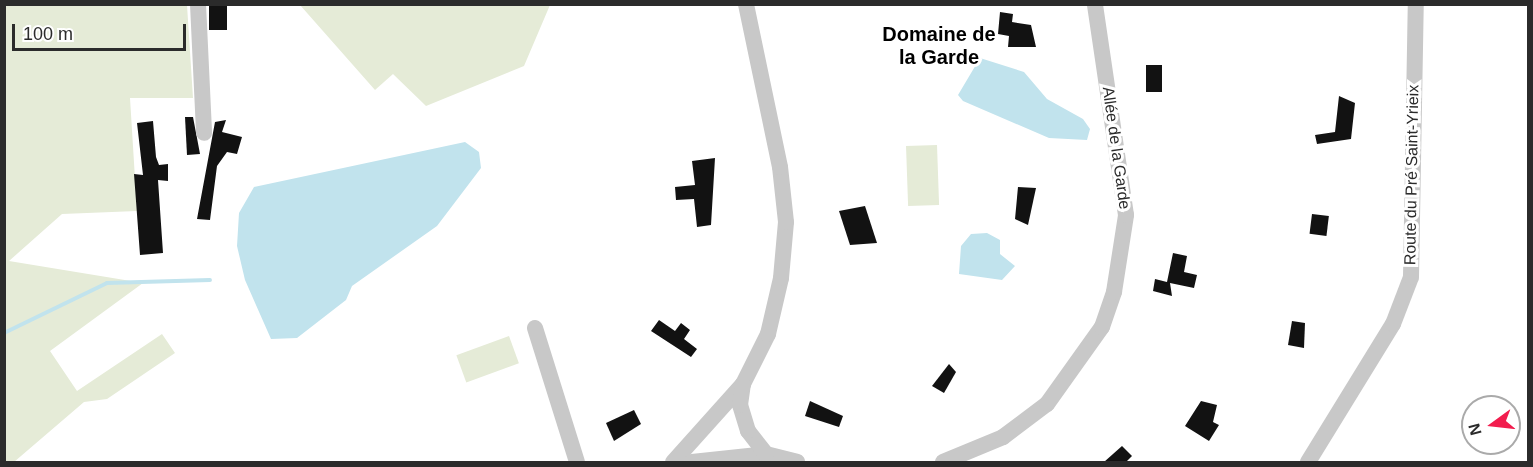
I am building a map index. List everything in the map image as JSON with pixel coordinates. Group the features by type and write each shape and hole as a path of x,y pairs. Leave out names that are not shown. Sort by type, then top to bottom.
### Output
{"street":[{"path":"198,4 204,133"},
{"path":"673,462 743,384 768,334 781,278 786,222 746,4"},
{"name":"Allée de la Garde","path":"943,462 1003,437 1047,404 1102,327 1114,292 1126,215 1095,4"},
{"name":"Route du Pré Saint-Yrieix","path":"1308,462 1393,324 1411,277 1416,4"},
{"path":"535,328 577,462"},
{"path":"743,384 740,405 748,431 766,454"},
{"path":"692,462 766,454 797,462"}],"green space":[{"path":"4,5 187,5 193,98 130,98 137,211 62,214 9,261 143,283 50,351 77,391 162,334 175,353 107,399 84,402 14,462 4,462"},
{"path":"300,5 550,5 524,66 426,106 393,74 375,90"},
{"path":"937,145 939,205 908,206 906,146"},
{"path":"509,336 519,363 466,382 456,355"}],"water":[{"path":"980,58 1024,72 1047,99 1083,119 1090,129 1087,140 1049,138 963,101 958,95"},
{"path":"465,142 479,152 481,168 437,226 352,286 346,300 297,338 271,339 245,280 237,246 239,213 254,187"},
{"path":"987,233 1000,240 1000,254 1015,266 1002,280 959,274 961,246 971,234"}],"building":[{"path":"209,4 227,4 227,30 209,30"},
{"path":"1000,12 1013,14 1012,22 1031,25 1036,47 1008,47 1009,36 998,34"},
{"path":"1146,65 1162,65 1162,92 1146,92"},
{"path":"1339,96 1355,103 1351,139 1317,144 1315,135 1335,132"},
{"path":"185,117 193,117 200,154 187,155"},
{"path":"226,120 222,132 242,137 237,154 227,152 217,166 210,220 197,219 215,122"},
{"path":"153,121 156,157 159,165 168,164 168,181 158,180 163,253 140,255 134,174 143,175 137,123"},
{"path":"715,158 711,225 697,227 694,199 676,200 675,187 695,185 692,161"},
{"path":"1018,187 1036,188 1028,225 1015,219"},
{"path":"865,206 877,243 850,245 839,211"},
{"path":"1312,214 1329,216 1326,236 1310,234"},
{"path":"1173,253 1187,256 1184,272 1197,275 1194,288 1170,283 1172,296 1153,291 1155,279 1167,282"},
{"path":"659,320 675,331 681,323 690,330 684,339 697,349 691,357 651,331"},
{"path":"1292,321 1305,323 1304,348 1288,345"},
{"path":"949,364 956,372 944,393 932,386"},
{"path":"810,401 843,416 839,427 805,416"},
{"path":"1201,401 1217,405 1213,422 1219,425 1209,441 1185,426"},
{"path":"634,410 641,424 614,441 606,423"},
{"path":"1122,446 1132,456 1126,462 1104,462"}],"waterway":[{"path":"4,333 107,283 210,280"}],"district":[{"name":"Domaine de la Garde","path":"939,46"}]}
